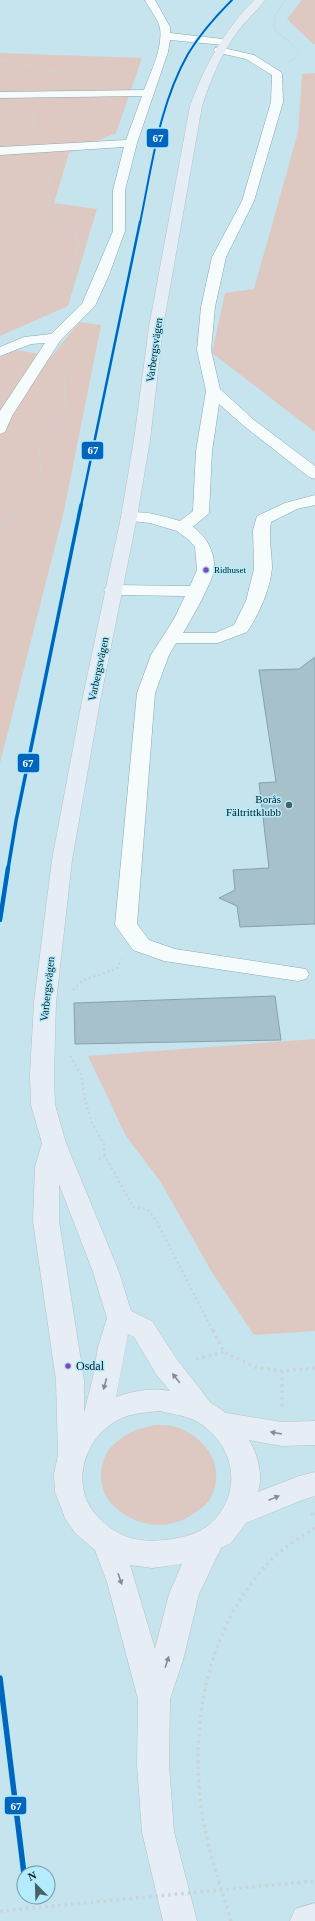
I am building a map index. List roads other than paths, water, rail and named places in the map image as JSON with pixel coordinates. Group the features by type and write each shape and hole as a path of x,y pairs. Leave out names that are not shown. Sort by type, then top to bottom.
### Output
{"main road":[{"name":"Varbergsvägen","path":"120,1318 106,1272 54,1143 43,1105 42,1075 45,1002 62,860 113,590 129,517 142,440 156,326 196,106 208,71 221,46 243,17 260,0"},
{"path":"54,1143 47,1167 46,1221 70,1380 71,1455"},
{"path":"96,1421 107,1377 111,1347 120,1318 143,1329 166,1366 200,1409"},
{"path":"146,1400 173,1401 200,1409 223,1424 237,1440 246,1461 248,1482 238,1513 230,1523 210,1541 197,1548 182,1552 151,1555 136,1553 107,1542 86,1525 72,1504 67,1479 71,1455 81,1436 96,1421 119,1407 146,1400"},
{"path":"223,1424 282,1434 315,1433"},
{"path":"238,1513 299,1488 315,1484"},
{"path":"154,1699 168,1660 184,1594 190,1578 210,1541"},
{"path":"107,1542 122,1582 154,1699 153,1765 158,1832 180,1921"},
{"path":"307,1921 315,1920"}],"street":[{"path":"0,429 4,416 52,342 88,306 102,275 118,231 119,190 131,143 163,52 165,27 150,0"},
{"path":"165,36 221,46 246,54 267,66 276,74 277,102 248,201 219,257 208,307 204,350 213,390 204,451 201,513 183,527"},
{"path":"0,95 148,93"},
{"path":"0,151 131,143"},
{"path":"0,352 29,340 52,342"},
{"path":"213,390 249,423 315,474"},
{"path":"171,638 218,638 240,628 255,600 263,569 261,530 263,519 291,506 315,500"},
{"path":"129,517 151,518 183,527 195,536 203,547 206,570 171,638 160,654 146,693 126,925 141,945 172,956 298,974"},
{"path":"113,590 196,591"}],"place":[{"name":"Ridhuset","path":"206,570"},
{"name":"Borås Fältrittklubb","path":"289,805"},
{"name":"Osdal","path":"68,1366"}]}
